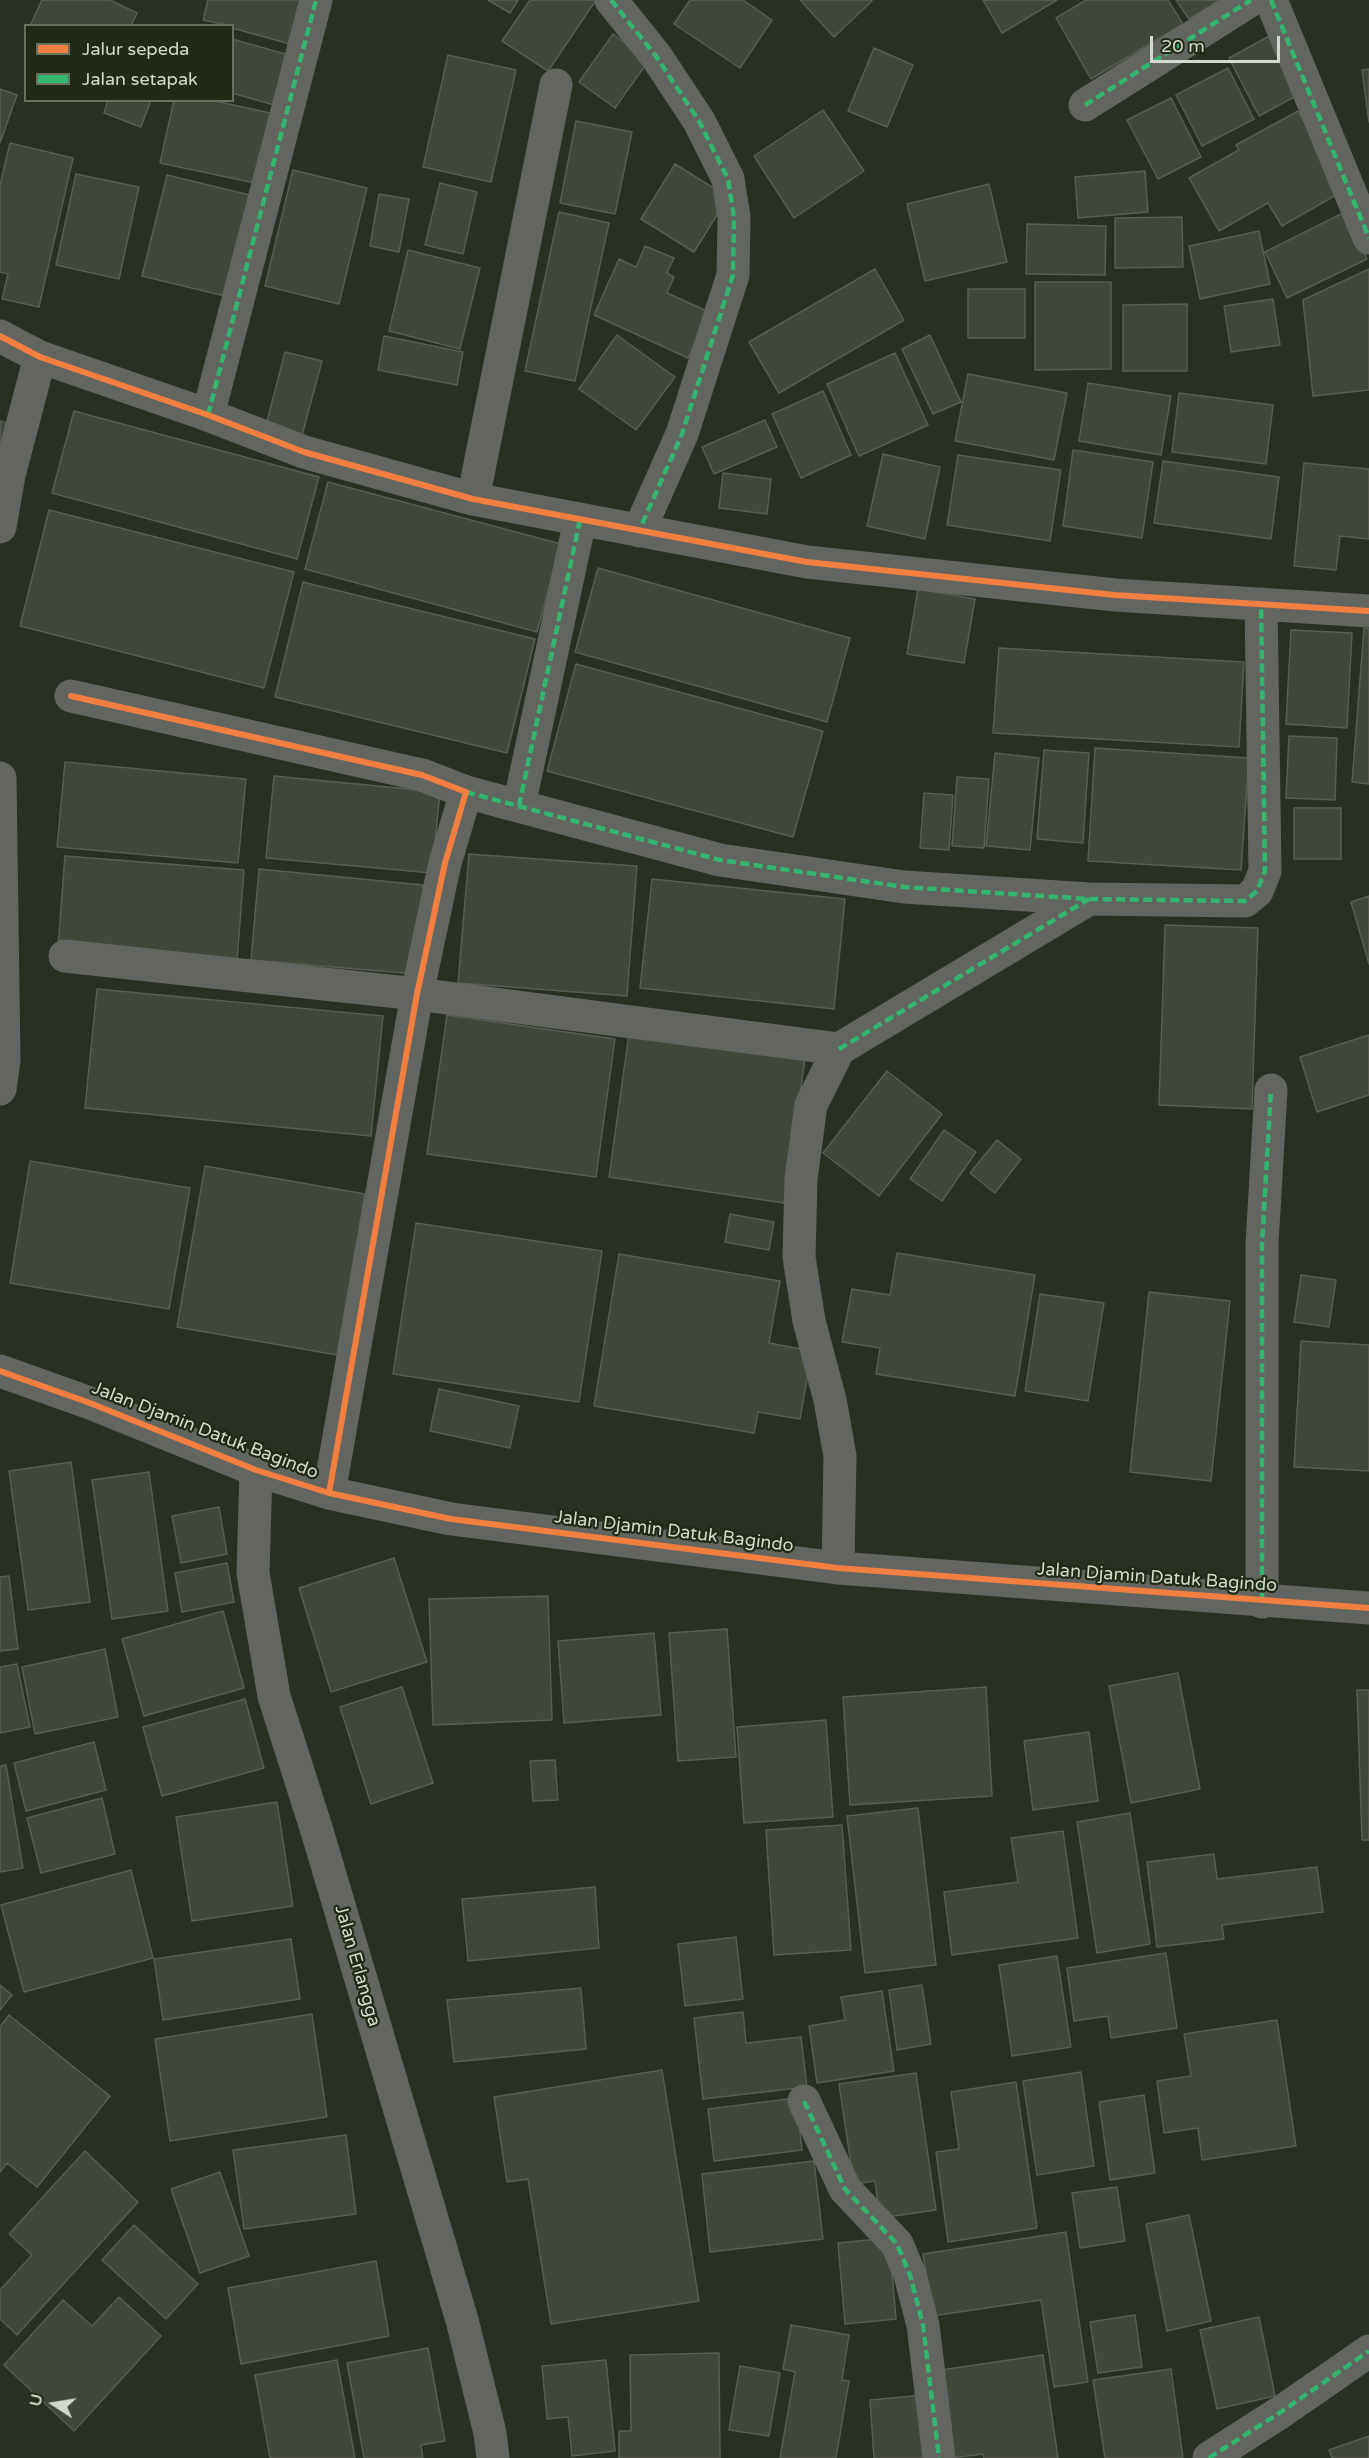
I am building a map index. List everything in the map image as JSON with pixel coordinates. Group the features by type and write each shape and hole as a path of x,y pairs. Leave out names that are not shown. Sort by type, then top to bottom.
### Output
{"street":[{"path":"208,415 316,0"},
{"path":"611,0 656,56 699,121 728,179 734,217 733,275 682,434 639,531"},
{"path":"1085,105 1251,0"},
{"path":"1271,0 1369,238"},
{"path":"473,499 556,85"},
{"path":"0,336 40,357 208,415 304,452 473,499 807,562 1114,595 1369,611"},
{"path":"0,527 9,474 40,357"},
{"path":"519,806 580,520"},
{"path":"72,696 422,775 466,792 720,860 903,887 1089,899 1245,902 1257,891 1265,871 1261,604"},
{"path":"0,778 4,1060 0,1089"},
{"path":"329,1493 417,994 445,863 466,792"},
{"path":"838,1568 840,1456 830,1400 809,1321 799,1257 801,1179 811,1105 839,1049 1089,899"},
{"path":"65,957 417,994 839,1049"},
{"path":"1262,1602 1262,1244 1271,1090"},
{"name":"Jalan Djamin Datuk Bagindo","path":"0,1371 90,1403 256,1470 329,1493 451,1519 838,1568 1262,1602 1369,1608"},
{"name":"Jalan Erlangga","path":"256,1470 253,1573 274,1696 317,1831 462,2320 490,2433 493,2458"},
{"path":"804,2101 845,2189 897,2244 910,2276 923,2325 939,2458"},
{"path":"1209,2458 1369,2351"}],"building":[{"path":"42,0 110,0 137,13 132,24 31,24"},
{"path":"208,0 302,0 297,46 234,29 234,24 203,20"},
{"path":"488,0 518,0 510,13"},
{"path":"530,0 596,0 548,71 502,41"},
{"path":"690,0 743,0 772,20 740,68 674,24"},
{"path":"800,0 870,0 872,1 834,37"},
{"path":"983,0 1057,0 1002,33"},
{"path":"1086,0 1168,0 1183,24 1091,79 1056,18"},
{"path":"1176,0 1220,0 1189,19"},
{"path":"1275,33 1305,91 1259,116 1229,58"},
{"path":"613,34 649,60 615,108 579,82"},
{"path":"234,40 296,57 281,107 234,94"},
{"path":"874,48 913,65 887,127 848,111"},
{"path":"448,55 516,70 491,182 423,167"},
{"path":"1228,68 1254,119 1202,146 1176,95"},
{"path":"1369,69 1369,122 1362,70"},
{"path":"0,89 17,95 0,143"},
{"path":"1171,98 1201,157 1158,179 1127,120"},
{"path":"107,102 150,102 141,127 104,113"},
{"path":"174,102 220,102 270,113 255,183 160,163"},
{"path":"823,110 864,171 794,218 754,156"},
{"path":"1298,111 1343,191 1282,226 1268,203 1219,231 1189,178 1239,150 1236,145"},
{"path":"576,121 632,132 615,214 560,203"},
{"path":"10,143 73,158 39,307 2,299 8,274 0,272 0,185"},
{"path":"675,164 728,197 694,252 641,219"},
{"path":"293,170 367,188 339,304 265,286"},
{"path":"1145,171 1148,212 1078,218 1075,177"},
{"path":"76,174 139,187 119,279 56,265"},
{"path":"167,175 258,197 233,298 142,276"},
{"path":"440,183 477,192 463,254 425,245"},
{"path":"989,184 1007,262 925,281 907,204"},
{"path":"379,194 409,199 399,252 370,246"},
{"path":"559,212 609,223 575,381 525,371"},
{"path":"1345,212 1367,259 1287,298 1265,252"},
{"path":"1182,217 1183,267 1115,268 1115,218"},
{"path":"1027,224 1106,226 1105,275 1026,274"},
{"path":"1259,231 1270,284 1200,299 1189,246"},
{"path":"645,246 674,258 667,273 674,277 667,293 709,312 688,358 594,315 619,259 636,267"},
{"path":"408,250 480,268 460,349 389,331"},
{"path":"875,269 904,320 779,393 749,342"},
{"path":"1369,269 1369,390 1313,396 1303,300"},
{"path":"1035,282 1111,282 1111,369 1035,370"},
{"path":"968,289 1025,289 1025,338 968,338"},
{"path":"1273,299 1280,345 1231,352 1224,306"},
{"path":"1187,304 1187,371 1123,371 1123,305"},
{"path":"617,335 675,377 636,430 579,389"},
{"path":"930,335 961,402 933,414 902,349"},
{"path":"384,336 463,352 457,385 378,370"},
{"path":"285,352 322,361 301,439 265,429"},
{"path":"895,353 928,425 859,456 827,384"},
{"path":"968,374 1067,393 1054,460 955,441"},
{"path":"1088,383 1171,396 1161,455 1079,441"},
{"path":"823,391 851,455 801,478 772,414"},
{"path":"1179,393 1273,405 1266,464 1172,452"},
{"path":"74,411 319,477 297,559 52,493"},
{"path":"765,420 777,447 714,474 702,447"},
{"path":"0,421 7,423 0,459"},
{"path":"1073,450 1153,462 1142,538 1063,526"},
{"path":"883,454 940,467 925,539 867,526"},
{"path":"958,455 1061,470 1050,541 947,525"},
{"path":"1163,461 1279,477 1271,539 1154,523"},
{"path":"1304,463 1369,469 1369,539 1340,536 1336,570 1294,566"},
{"path":"723,473 771,479 767,514 719,508"},
{"path":"328,482 561,544 537,632 305,569"},
{"path":"49,510 294,572 264,688 20,626"},
{"path":"598,568 850,638 827,722 575,652"},
{"path":"303,582 535,639 507,753 275,697"},
{"path":"918,589 975,599 964,663 907,654"},
{"path":"1364,628 1369,629 1369,784 1352,782"},
{"path":"1291,630 1352,633 1347,728 1286,724"},
{"path":"999,648 1244,662 1239,747 993,733"},
{"path":"576,664 823,731 793,837 547,771"},
{"path":"1289,736 1337,738 1335,800 1286,798"},
{"path":"1095,748 1249,758 1241,870 1088,861"},
{"path":"1044,750 1089,753 1083,843 1037,839"},
{"path":"995,753 1039,758 1030,850 986,846"},
{"path":"65,762 246,779 238,863 57,847"},
{"path":"274,776 440,792 432,873 266,858"},
{"path":"957,777 989,779 984,848 952,846"},
{"path":"924,793 953,795 949,850 920,848"},
{"path":"1294,808 1341,808 1341,859 1294,859"},
{"path":"469,854 637,866 627,996 458,983"},
{"path":"65,856 244,870 237,960 58,947"},
{"path":"259,869 423,885 415,974 251,960"},
{"path":"652,879 845,899 834,1009 640,988"},
{"path":"1369,896 1369,964 1351,902"},
{"path":"1165,925 1258,928 1252,1109 1159,1105"},
{"path":"97,989 383,1016 371,1136 85,1108"},
{"path":"447,1015 615,1039 596,1177 427,1154"},
{"path":"629,1034 805,1059 784,1203 609,1177"},
{"path":"1369,1035 1369,1095 1317,1112 1300,1057"},
{"path":"887,1071 942,1114 879,1196 823,1153"},
{"path":"944,1130 976,1152 942,1201 910,1179"},
{"path":"997,1140 1021,1159 995,1193 970,1173"},
{"path":"30,1161 190,1188 169,1309 10,1283"},
{"path":"205,1166 365,1194 337,1355 177,1327"},
{"path":"730,1214 774,1222 769,1250 725,1242"},
{"path":"416,1223 602,1251 579,1402 393,1374"},
{"path":"897,1253 1035,1275 1015,1396 876,1374 880,1348 842,1342 852,1289 890,1295"},
{"path":"619,1254 780,1281 769,1343 812,1351 800,1419 758,1412 754,1433 594,1406"},
{"path":"1301,1275 1336,1280 1329,1327 1294,1322"},
{"path":"1149,1292 1230,1301 1211,1481 1130,1472"},
{"path":"1040,1294 1104,1303 1088,1401 1025,1391"},
{"path":"1301,1341 1369,1345 1369,1471 1294,1467"},
{"path":"439,1389 519,1406 510,1448 430,1431"},
{"path":"71,1462 90,1602 28,1610 9,1471"},
{"path":"149,1472 168,1611 112,1619 92,1480"},
{"path":"219,1507 227,1554 181,1563 172,1516"},
{"path":"394,1558 427,1662 331,1692 299,1588"},
{"path":"227,1563 234,1602 182,1612 175,1573"},
{"path":"9,1576 18,1649 0,1651 0,1577"},
{"path":"548,1596 552,1720 433,1725 429,1599"},
{"path":"223,1611 244,1688 144,1716 122,1639"},
{"path":"727,1629 736,1757 678,1761 669,1633"},
{"path":"654,1633 661,1715 564,1723 558,1641"},
{"path":"105,1649 118,1717 35,1734 22,1667"},
{"path":"17,1664 30,1727 0,1733 0,1667"},
{"path":"1178,1673 1200,1789 1131,1803 1109,1686"},
{"path":"402,1687 433,1783 371,1804 340,1707"},
{"path":"986,1687 992,1796 850,1805 843,1697"},
{"path":"1357,1690 1369,1690 1369,1840 1362,1840"},
{"path":"245,1699 264,1768 162,1796 143,1727"},
{"path":"826,1720 833,1817 744,1823 737,1727"},
{"path":"1089,1732 1098,1801 1033,1810 1024,1741"},
{"path":"94,1742 106,1790 26,1811 14,1763"},
{"path":"555,1760 558,1800 533,1801 530,1761"},
{"path":"6,1765 23,1868 0,1872 0,1766"},
{"path":"102,1798 115,1854 41,1873 27,1818"},
{"path":"277,1802 293,1906 192,1921 176,1817"},
{"path":"918,1808 936,1965 865,1973 847,1816"},
{"path":"1130,1813 1150,1944 1097,1953 1077,1822"},
{"path":"842,1825 851,1950 774,1955 766,1830"},
{"path":"1063,1831 1078,1938 952,1955 944,1892 1018,1882 1011,1838"},
{"path":"1214,1854 1217,1879 1317,1867 1323,1912 1222,1925 1224,1939 1157,1947 1147,1862"},
{"path":"131,1870 153,1958 24,1992 1,1905"},
{"path":"595,1887 599,1948 468,1961 462,1899"},
{"path":"736,1937 743,1999 685,2006 678,1944"},
{"path":"291,1939 300,1999 163,2020 154,1959"},
{"path":"1166,1953 1177,2028 1111,2038 1108,2016 1074,2021 1067,1968"},
{"path":"1057,1956 1071,2047 1012,2056 999,1965"},
{"path":"0,1985 12,1995 0,2010"},
{"path":"922,1985 931,2044 897,2050 889,1990"},
{"path":"581,1988 586,2049 454,2062 447,2000"},
{"path":"882,1991 894,2071 817,2083 809,2026 845,2020 841,1997"},
{"path":"743,2012 746,2043 801,2037 807,2087 703,2099 694,2018"},
{"path":"312,2014 327,2117 170,2141 155,2039"},
{"path":"9,2015 110,2096 37,2187 7,2163 0,2172 0,2027"},
{"path":"1277,2020 1296,2146 1202,2160 1198,2128 1164,2133 1157,2081 1191,2076 1184,2034"},
{"path":"662,2070 699,2301 551,2324 528,2179 507,2182 494,2097"},
{"path":"1081,2072 1094,2166 1037,2175 1023,2081"},
{"path":"916,2073 936,2210 880,2218 875,2181 854,2184 839,2084"},
{"path":"1016,2082 1037,2228 948,2242 936,2152 959,2149 951,2092"},
{"path":"1144,2095 1155,2173 1110,2180 1099,2102"},
{"path":"796,2098 802,2150 714,2161 708,2109"},
{"path":"346,2135 356,2214 244,2229 233,2150"},
{"path":"85,2151 138,2202 17,2335 0,2319 0,2290 32,2255 9,2234"},
{"path":"814,2161 823,2239 710,2252 702,2174"},
{"path":"220,2172 249,2256 200,2273 171,2189"},
{"path":"1117,2187 1125,2241 1080,2248 1072,2193"},
{"path":"1189,2215 1211,2321 1167,2331 1146,2224"},
{"path":"134,2225 198,2284 166,2319 102,2260"},
{"path":"1066,2232 1088,2382 1054,2387 1041,2300 932,2316 923,2254"},
{"path":"889,2238 896,2319 845,2324 838,2243"},
{"path":"376,2261 389,2336 241,2364 228,2288"},
{"path":"119,2297 161,2336 74,2431 4,2365 63,2300 92,2326"},
{"path":"1135,2315 1142,2367 1098,2373 1090,2322"},
{"path":"1259,2317 1275,2396 1217,2409 1200,2330"},
{"path":"791,2325 849,2335 842,2380 849,2381 836,2458 780,2458 795,2372 783,2369"},
{"path":"428,2348 445,2441 421,2445 423,2458 364,2458 347,2363"},
{"path":"719,2353 720,2458 619,2458 619,2431 631,2431 630,2355"},
{"path":"1043,2355 1058,2458 984,2458 983,2454 953,2458 941,2370"},
{"path":"337,2360 355,2458 270,2458 255,2375"},
{"path":"606,2360 615,2451 572,2456 568,2417 547,2419 542,2366"},
{"path":"740,2366 780,2373 769,2436 729,2430"},
{"path":"1171,2369 1183,2458 1105,2458 1093,2380"},
{"path":"923,2395 928,2458 874,2458 870,2400"},
{"path":"1369,2436 1369,2458 1332,2458 1329,2450"}],"marked path":[{"path":"208,415 316,0"},
{"path":"611,0 656,56 699,121 728,179 734,217 733,275 682,434 639,531"},
{"path":"1085,105 1251,0"},
{"path":"1271,0 1369,238"},
{"path":"519,806 580,520"},
{"path":"466,792 720,860 904,887 1089,899 1245,901 1257,891 1265,871 1261,604"},
{"path":"839,1049 1089,899"},
{"path":"1262,1602 1262,1244 1271,1090"},
{"path":"804,2101 845,2189 897,2244 910,2275 923,2325 939,2458"},
{"path":"1209,2458 1369,2351"}],"cycle path":[{"path":"0,336 40,357 208,415 304,452 473,499 807,562 1115,595 1369,611"},
{"path":"71,696 422,775 466,792 445,863 417,994 329,1493"},
{"path":"0,1371 90,1403 256,1470 329,1493 451,1519 838,1568 1369,1608"}]}
